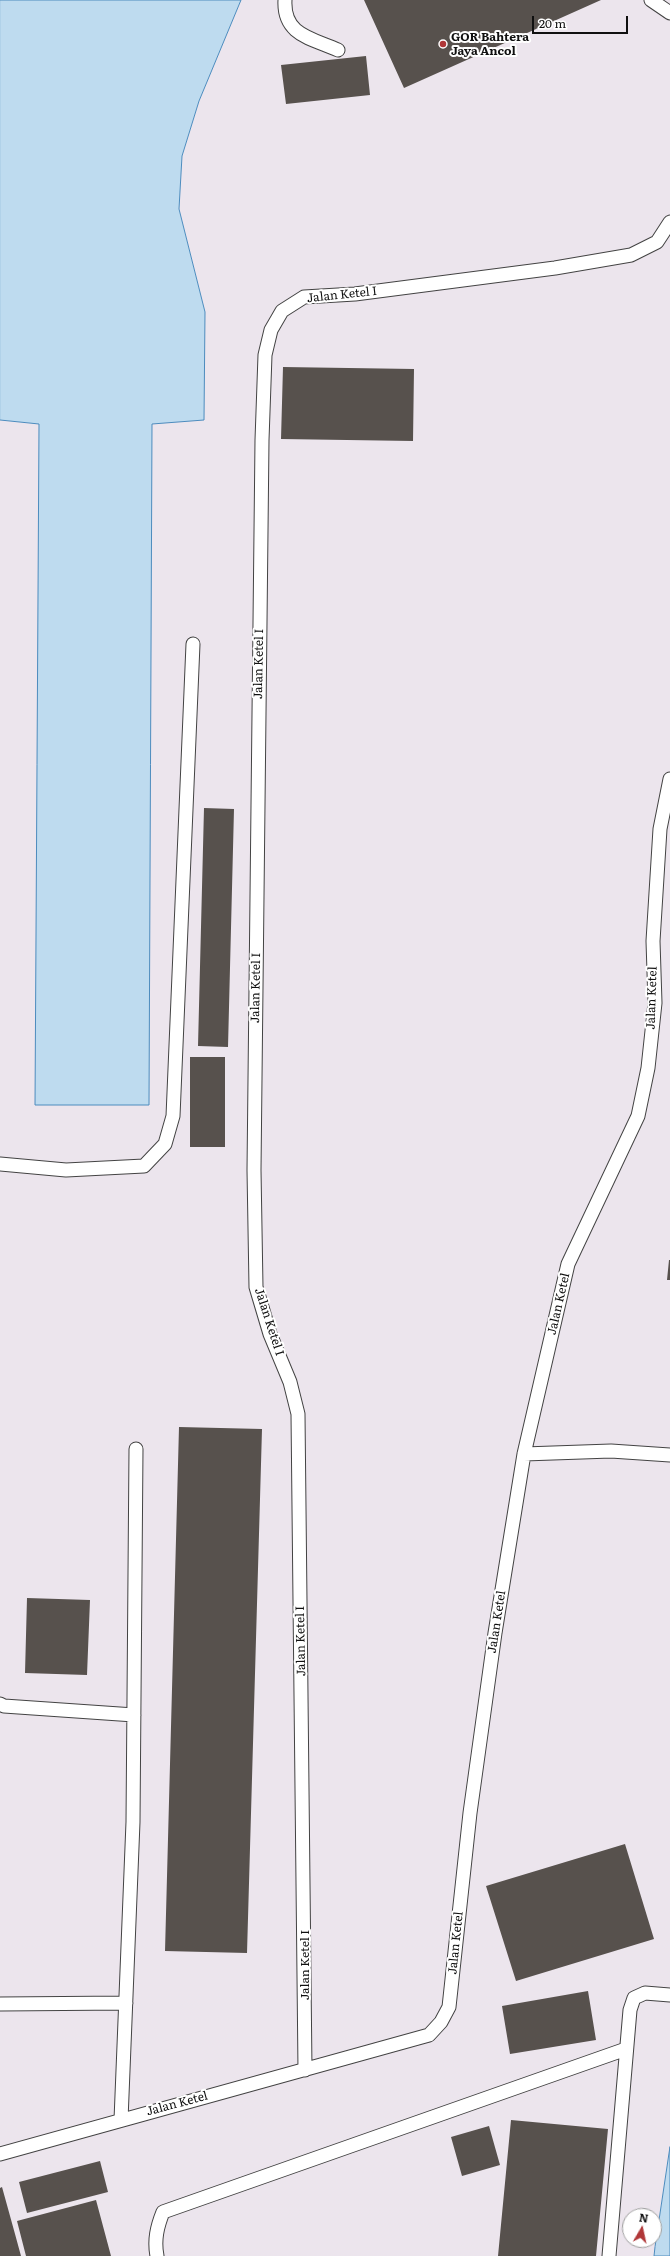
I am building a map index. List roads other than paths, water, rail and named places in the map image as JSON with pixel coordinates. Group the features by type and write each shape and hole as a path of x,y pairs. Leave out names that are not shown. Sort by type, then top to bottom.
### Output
{"lane":[{"path":"285,0 287,20 296,32 338,50"},
{"path":"651,0 670,13"},
{"name":"Jalan Ketel I","path":"305,2070 298,1414 290,1382 270,1334 256,1287 254,1170 262,440 265,355 271,330 282,311 304,298 355,294 540,270 631,255 657,242 670,222"},
{"path":"0,1164 66,1170 144,1166 164,1144 173,1116 193,644"},
{"name":"Jalan Ketel","path":"0,2154 429,2035 441,2022 449,2007 470,1813 494,1633 524,1454 568,1264 638,1116 648,1068 655,1003 653,940 660,829 670,779"},
{"path":"122,2120 133,1822 136,1449"},
{"path":"524,1454 611,1451 670,1454"},
{"path":"0,1704 4,1706 134,1716"},
{"path":"609,2256 630,2010 634,1998 645,1993 670,1995"},
{"path":"0,2004 126,2003"},
{"path":"157,2256 155,2244 158,2225 163,2212 626,2049"}],"water":[{"path":"0,0 241,0 199,101 182,156 179,209 205,312 204,420 152,424 149,1105 35,1105 39,424 0,420"},
{"path":"670,2147 670,2256 654,2256 655,2248 662,2248 661,2208"}],"place":[{"name":"GOR Bahtera Jaya Ancol","path":"443,44"}]}
